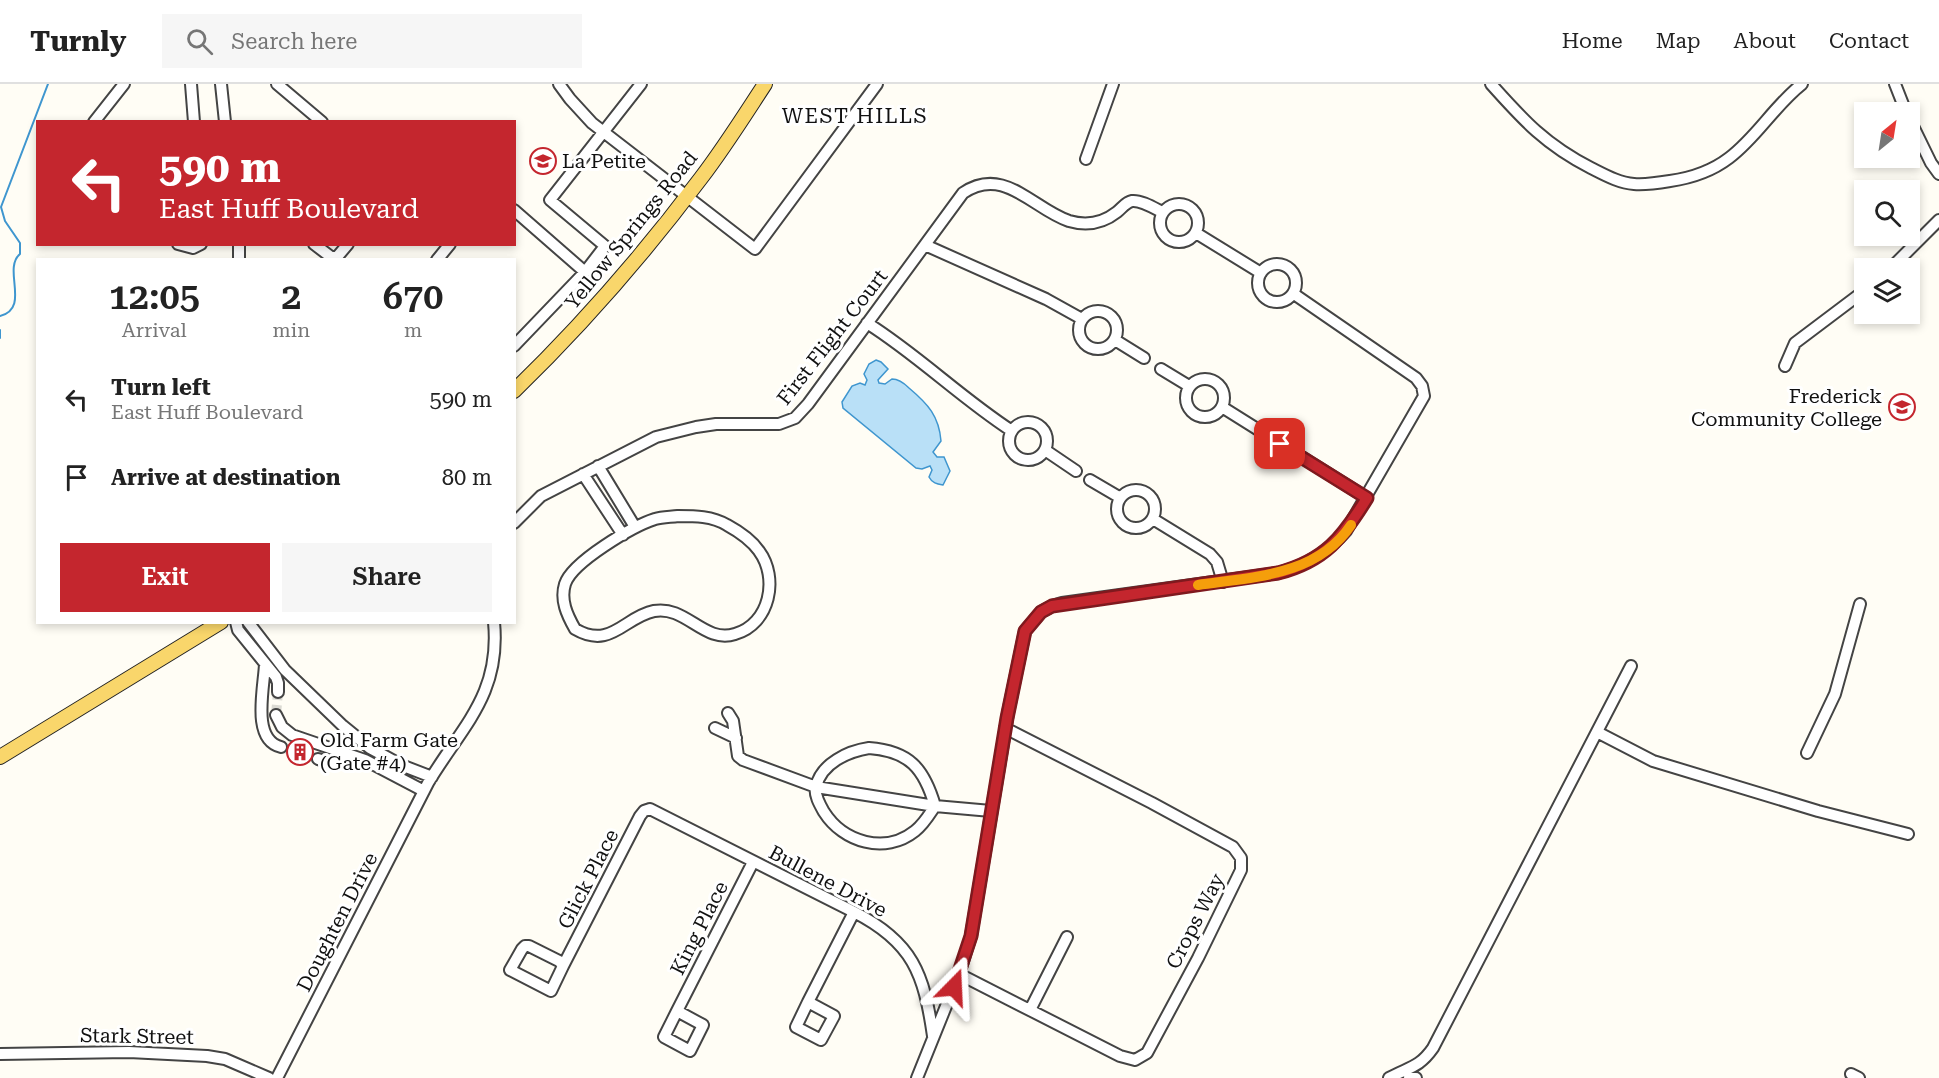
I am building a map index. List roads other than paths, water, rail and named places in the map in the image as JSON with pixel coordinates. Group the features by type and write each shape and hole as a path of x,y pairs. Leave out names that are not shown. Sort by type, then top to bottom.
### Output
{"main road":[{"name":"Yellow Springs Road","path":"516,390 616,284 733,135 765,84"},
{"path":"0,756 218,624"}],"street":[{"path":"96,120 124,84"},
{"path":"190,84 194,120"},
{"path":"221,84 225,120"},
{"path":"277,84 320,120"},
{"path":"559,84 581,112 604,132 755,249 877,84"},
{"path":"516,344 585,272 605,246 550,200 641,84"},
{"path":"1086,159 1113,84"},
{"path":"1491,84 1523,120 1545,140 1611,178 1632,184 1655,184 1680,180 1703,173 1727,160 1745,145 1770,114 1802,84"},
{"path":"1895,84 1902,102"},
{"path":"1920,141 1939,174"},
{"name":"First Flight Court","path":"516,522 542,496 656,437 716,424 767,425 789,422 795,418 808,404 963,193 981,184 1009,187 1066,220 1086,224 1107,218 1130,201 1162,212"},
{"path":"1175,204 1190,206 1198,219 1196,233 1183,242 1168,239 1160,227 1162,212 1175,204"},
{"path":"516,212 585,272"},
{"path":"1901,258 1939,220"},
{"path":"1196,233 1261,273"},
{"path":"925,245 1046,299 1082,319"},
{"path":"317,246 331,257 337,257 346,246"},
{"path":"439,258 448,246"},
{"path":"1273,264 1288,267 1297,279 1294,294 1282,302 1274,303 1267,300 1258,287 1261,273 1273,264"},
{"path":"917,1078 959,974 971,936 1005,728 1025,631 1041,612 1062,603 1278,573 1292,570 1310,561 1338,541 1367,498 1424,396 1424,390 1416,378 1294,294"},
{"path":"1785,366 1796,343 1854,299"},
{"path":"1099,310 1108,313 1115,320 1118,330 1115,340 1103,349 1088,347 1079,334 1082,319 1089,312 1099,310"},
{"path":"867,323 893,340 982,412 1012,431"},
{"path":"1115,340 1144,358"},
{"path":"1161,369 1189,386"},
{"path":"1201,378 1215,381 1224,393 1222,407 1211,416 1204,417 1192,412 1186,399 1189,386 1201,378"},
{"path":"1222,407 1367,498"},
{"path":"1028,422 1037,425 1044,431 1047,441 1045,450 1034,460 1018,458 1009,446 1012,431 1019,424 1028,422"},
{"path":"1045,450 1076,471"},
{"path":"598,466 635,527"},
{"path":"583,474 623,535"},
{"path":"1090,480 1119,497"},
{"path":"1137,489 1146,492 1153,499 1156,509 1153,519 1145,526 1135,529 1125,525 1118,518 1116,507 1119,497 1127,491 1137,489"},
{"path":"667,517 704,517 725,523 741,534 759,551 768,570 770,589 767,603 760,617 749,627 736,634 723,636 712,634 672,611 656,611 644,615 611,634 589,635 575,629 564,606 565,584 573,571 585,560 635,527 667,517"},
{"path":"1153,519 1210,554 1217,562 1222,582"},
{"path":"1807,753 1835,694 1860,604"},
{"path":"236,624 238,630 278,682 278,692"},
{"path":"250,624 285,670 343,726 370,748 401,765 428,784"},
{"path":"428,784 477,711 487,688 496,643 494,624"},
{"path":"265,664 261,720 263,732 269,741 281,747"},
{"path":"1389,1078 1405,1072 1424,1060 1433,1048 1631,666"},
{"path":"728,713 733,722 738,756 743,760 816,787 935,806 991,811"},
{"path":"276,715 282,728 292,735 428,784"},
{"path":"716,728 736,738"},
{"name":"Crops Way","path":"959,974 1120,1056 1135,1060 1147,1053 1198,958 1241,870 1242,863 1238,852 1226,842 1005,728"},
{"path":"1597,732 1653,762 1808,808 1908,834"},
{"path":"869,748 886,749 900,754 919,769 930,789 935,806 926,820 905,837 893,842 876,844 860,842 847,836 833,825 817,798 816,787 820,778 838,759 853,751 869,748"},
{"path":"318,759 331,763 358,758"},
{"name":"Doughten Drive","path":"277,1078 428,784"},
{"name":"Bullene Drive","path":"646,809 874,922 907,952 919,973 928,1000 933,1037"},
{"name":"Glick Place","path":"563,966 529,946 522,949 510,970 551,991 640,816 646,809"},
{"name":"King Place","path":"677,1011 753,862"},
{"path":"808,1002 854,912"},
{"path":"1030,1010 1067,937"},
{"path":"928,1000 948,1000"},
{"name":"Stark Street","path":"0,1054 129,1052 207,1056 225,1059 269,1078"},
{"path":"1408,1078 1416,1078"}],"water":[{"path":"876,360 888,369 878,380 879,383 885,384 892,379 905,384 922,400 935,417 941,441 933,452 937,457 944,457 950,471 943,485 930,479 932,470 930,466 922,469 916,468 843,408 842,402 852,386 860,383 865,385 867,380 864,374 869,364"}],"waterway":[{"path":"0,316 9,312 14,305 14,269 15,261 20,254 20,243 5,221 1,207 48,84"},
{"path":"0,330 0,338"}],"tunnel":[{"path":"276,715 278,692"},
{"path":"281,747 318,759"}],"place":[{"name":"La Petite","path":"543,161"},
{"name":"Frederick Community College","path":"1902,407"},
{"name":"Old Farm Gate (Gate #4)","path":"300,752"}],"district":[{"name":"WEST HILLS","path":"855,116"}]}
